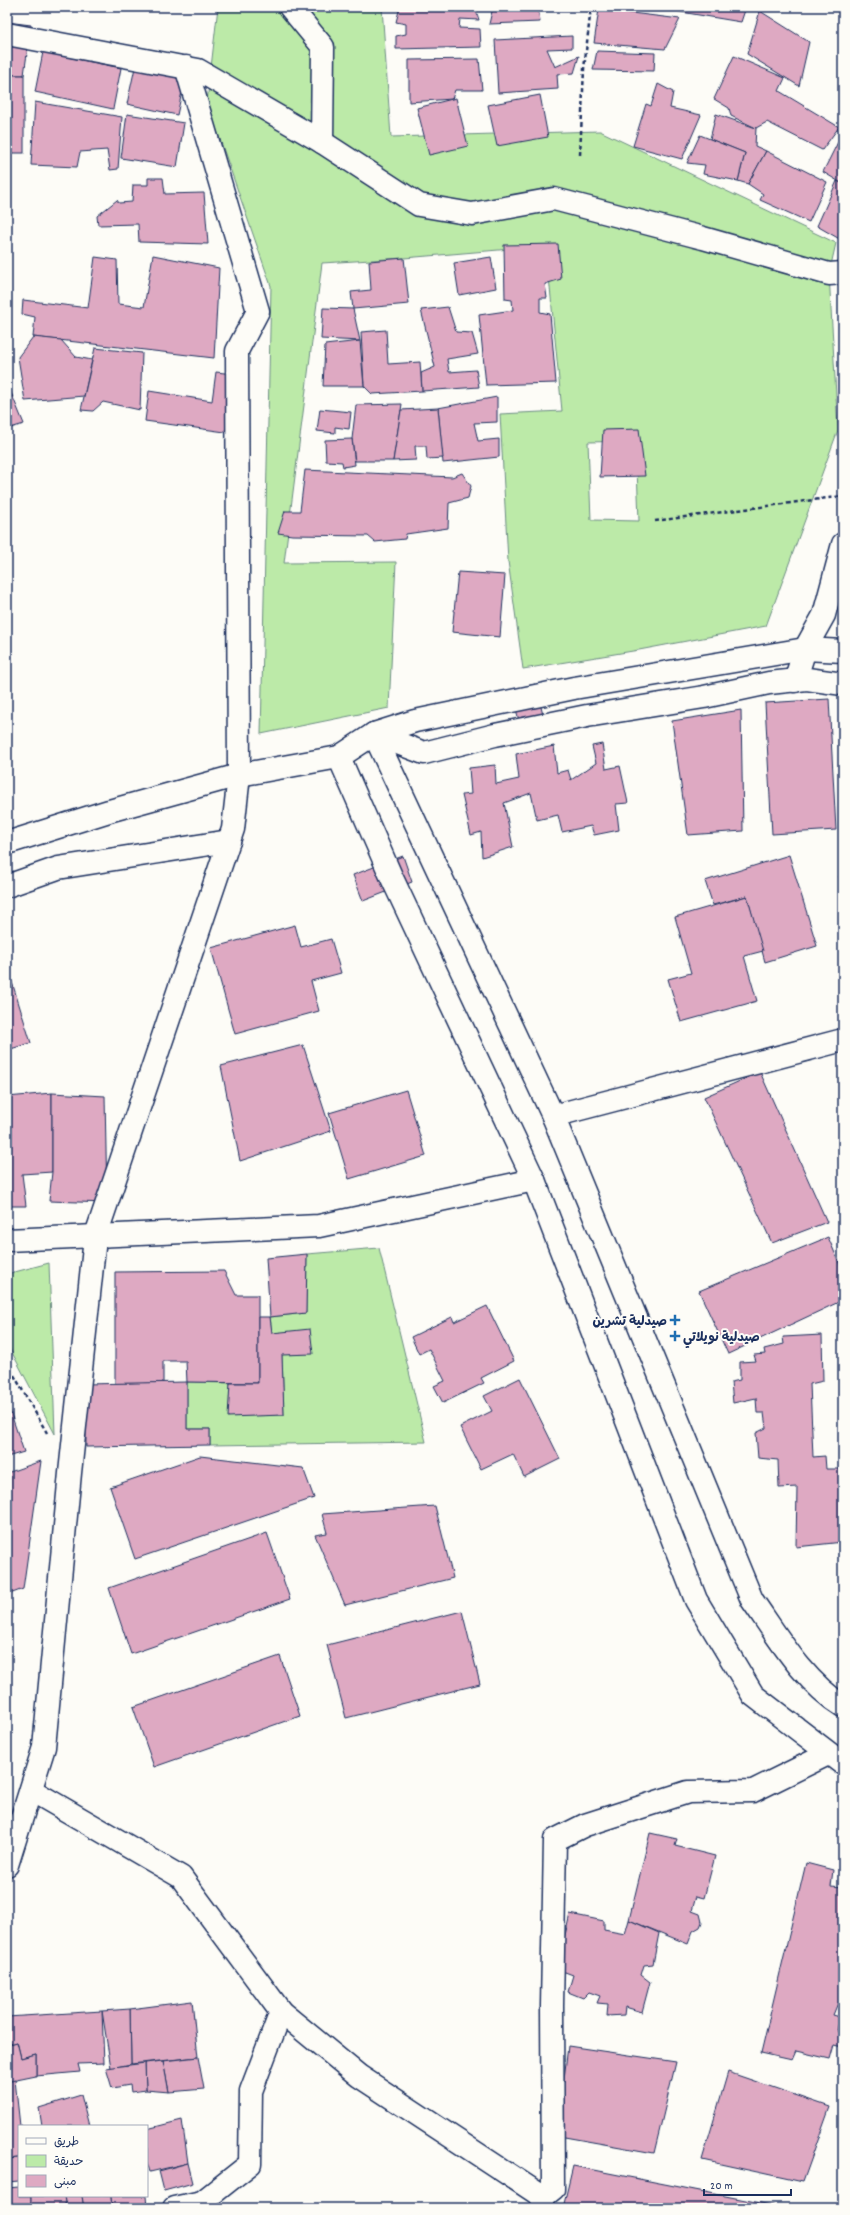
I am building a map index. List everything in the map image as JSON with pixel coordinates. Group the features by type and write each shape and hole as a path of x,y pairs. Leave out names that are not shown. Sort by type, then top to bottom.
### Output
{"main road":[{"path":"290,7 323,47 322,142"},
{"path":"7,34 198,70 322,142 419,205 472,214 554,199 703,238 829,274 843,273"},
{"path":"7,1865 44,1747 69,1481 95,1238 233,829 239,775 237,352 258,311 186,67"},
{"path":"795,680 804,649 824,615 843,544"},
{"path":"7,843 109,811 239,775 339,757 374,734 415,721 574,688 804,649 843,651"},
{"path":"374,734 424,753 495,735 587,716 704,697 769,683 807,679 843,684"},
{"path":"374,734 553,1116 752,1600 792,1657 829,1698 843,1706"},
{"path":"339,757 391,876 534,1180 696,1600 753,1695 835,1759"},
{"path":"7,886 58,868 229,841"},
{"path":"553,1116 843,1040"},
{"path":"7,1240 95,1238 319,1226 534,1180"},
{"path":"31,1790 181,1877 281,2012 359,2076 543,2203 553,2189 552,2006 555,1840 585,1825 688,1792 753,1791 835,1759"},
{"path":"174,2208 202,2202 250,2164 251,2090 281,2012"}],"path":[{"path":"580,155 584,70 591,7"},
{"path":"655,522 843,496"},
{"path":"7,1363 50,1439"}],"green space":[{"path":"218,7 382,7 391,137 600,131 836,243 829,274 838,430 766,626 639,650 523,669 508,561 500,414 562,411 546,246 404,258 322,263 284,563 396,562 389,708 261,734 271,286 207,102","holes":["636,441 639,521 591,520 588,442"]},
{"path":"379,1248 426,1442 210,1445 210,1429 187,1429 187,1382 230,1383 229,1416 284,1415 282,1355 272,1333 270,1317 306,1313 307,1254"},
{"path":"49,1263 55,1434 7,1343 7,1274"}],"building":[{"path":"400,7 475,7 479,20 460,19 459,28 480,29 481,47 396,49 396,36 406,34 406,24 396,22"},
{"path":"493,7 538,7 540,22 489,24"},
{"path":"647,7 682,7 681,12"},
{"path":"684,7 746,7 741,22 681,12"},
{"path":"599,9 680,19 665,49 594,43"},
{"path":"760,11 809,42 799,86 747,54"},
{"path":"7,22 31,25 24,75 7,75"},
{"path":"572,36 572,48 547,49 555,67 579,56 574,73 557,74 558,89 498,93 495,40"},
{"path":"597,51 655,53 654,71 593,70"},
{"path":"43,52 121,68 113,109 35,92"},
{"path":"734,56 785,78 779,91 839,127 822,150 767,122 756,128 731,116 729,108 714,99"},
{"path":"479,59 482,90 455,90 452,99 409,102 409,60"},
{"path":"136,63 186,73 177,115 127,104"},
{"path":"7,75 24,75 24,153 7,153"},
{"path":"658,84 673,92 670,108 701,115 682,159 633,146 646,104 651,106"},
{"path":"540,95 548,137 497,146 488,105"},
{"path":"456,98 468,146 429,155 417,108"},
{"path":"35,102 122,117 118,169 110,170 107,150 80,152 77,167 31,165"},
{"path":"127,114 184,123 177,167 121,158"},
{"path":"716,114 756,128 755,146 766,151 748,184 738,181 745,153 710,139"},
{"path":"843,132 843,184 823,172"},
{"path":"700,135 745,153 738,181 703,174 705,165 687,163"},
{"path":"766,151 827,182 809,222 760,200 763,194 748,184"},
{"path":"148,178 163,178 165,194 204,193 208,244 139,242 138,224 98,225 97,216 117,200 119,203 132,202 133,185 148,185"},
{"path":"837,181 843,184 843,241 817,226"},
{"path":"558,244 561,279 545,284 547,298 540,298 540,312 550,314 556,383 486,385 479,315 513,310 512,300 505,299 504,245"},
{"path":"153,255 219,268 214,358 33,337 35,317 22,314 23,300 88,308 95,257 117,260 118,304 144,307"},
{"path":"491,257 496,288 459,295 454,263"},
{"path":"404,258 409,304 353,309 351,292 371,290 369,261"},
{"path":"448,307 456,332 472,333 478,354 447,359 449,372 476,370 479,387 422,391 421,373 435,367 421,310"},
{"path":"323,308 353,309 360,341 321,339"},
{"path":"386,330 388,364 420,362 422,391 372,394 364,386 361,332"},
{"path":"33,337 61,340 76,357 92,360 84,396 25,401 18,357"},
{"path":"360,341 364,386 323,386 325,345"},
{"path":"95,348 142,353 140,410 103,402 93,411 81,410"},
{"path":"216,372 233,374 225,432 145,421 149,391 212,401"},
{"path":"7,383 24,424 7,429"},
{"path":"497,397 497,422 474,423 478,441 499,439 499,457 443,463 438,408"},
{"path":"402,404 393,461 355,461 352,439 356,405"},
{"path":"438,408 443,458 427,459 426,446 415,446 416,460 393,461 401,410"},
{"path":"320,409 351,412 349,429 335,427 335,433 317,431"},
{"path":"639,429 645,476 600,477 603,430"},
{"path":"352,439 355,465 343,467 342,462 326,461 325,440"},
{"path":"305,470 452,477 462,473 471,486 468,498 449,503 448,528 406,534 405,539 375,542 368,536 292,535 278,533 285,511 300,511"},
{"path":"458,572 505,575 500,637 452,632"},
{"path":"535,684 548,734 524,740 511,690"},
{"path":"829,699 836,830 772,834 765,703"},
{"path":"741,710 743,831 688,835 672,721"},
{"path":"602,744 606,769 620,766 628,803 616,804 619,830 594,835 591,826 562,832 558,815 537,820 531,793 504,803 513,847 482,857 481,832 471,835 462,795 471,794 469,768 495,765 496,784 519,779 516,754 554,746 557,773 568,770 571,780 596,763 592,746"},
{"path":"789,855 817,946 765,962 747,896 713,905 705,881"},
{"path":"403,856 412,882 363,901 353,875"},
{"path":"843,875 843,890 839,876"},
{"path":"747,896 763,951 744,956 757,1001 681,1022 668,979 691,973 675,917"},
{"path":"295,925 301,947 331,939 341,973 311,981 319,1011 235,1034 211,948"},
{"path":"7,966 31,1043 7,1050"},
{"path":"303,1045 331,1131 240,1161 221,1066"},
{"path":"760,1072 827,1222 772,1243 704,1097"},
{"path":"406,1090 426,1156 349,1179 329,1113"},
{"path":"52,1093 52,1172 22,1174 26,1206 9,1206 7,1097"},
{"path":"52,1093 105,1096 107,1203 49,1201 52,1172"},
{"path":"828,1237 843,1272 843,1300 728,1354 699,1291"},
{"path":"307,1254 306,1313 270,1317 266,1258"},
{"path":"224,1271 236,1295 258,1295 258,1383 187,1382 186,1361 163,1361 163,1383 115,1384 115,1272"},
{"path":"487,1306 514,1361 481,1378 484,1383 443,1403 434,1386 445,1381 429,1349 419,1354 411,1337 452,1317 454,1322"},
{"path":"258,1317 270,1317 272,1333 310,1329 313,1354 282,1355 284,1415 228,1417 230,1383 258,1383"},
{"path":"822,1335 823,1381 810,1384 813,1457 825,1456 826,1469 843,1469 843,1542 796,1547 797,1487 779,1488 778,1460 758,1458 756,1433 766,1428 764,1413 757,1413 756,1398 733,1403 731,1382 740,1380 740,1362 756,1361 754,1355 765,1354 764,1349 784,1344 783,1337"},
{"path":"520,1378 560,1459 524,1477 513,1454 481,1469 460,1427 492,1411 484,1396"},
{"path":"187,1382 187,1429 210,1429 210,1445 86,1447 85,1384"},
{"path":"7,1408 9,1408 24,1452 7,1457"},
{"path":"200,1456 303,1468 314,1498 135,1559 110,1487"},
{"path":"41,1461 23,1589 7,1595 7,1473"},
{"path":"435,1506 453,1578 345,1605 315,1535 327,1533 322,1514"},
{"path":"267,1533 290,1599 131,1654 109,1588"},
{"path":"462,1611 480,1684 346,1718 327,1645"},
{"path":"280,1656 300,1716 154,1767 133,1707"},
{"path":"650,1833 677,1839 675,1846 715,1856 704,1898 696,1896 692,1911 700,1914 702,1922 700,1927 693,1931 688,1944 629,1920"},
{"path":"806,1863 833,1870 831,1886 843,1887 843,2004 838,2003 833,2015 840,2017 837,2031 843,2034 843,2041 842,2047 834,2045 830,2059 796,2051 792,2060 761,2053"},
{"path":"570,1914 604,1921 604,1930 625,1934 629,1920 659,1933 653,1964 644,1965 641,1975 650,1982 642,2012 625,2007 624,2015 607,2016 608,2004 597,2003 600,1996 589,1992 583,1998 568,1992 573,1975 557,1969"},
{"path":"192,2001 198,2057 131,2064 130,2009"},
{"path":"130,2009 131,2064 111,2068 102,2011"},
{"path":"102,2011 104,2063 78,2064 80,2072 36,2076 36,2054 21,2058 17,2042 7,2045 7,2017"},
{"path":"17,2042 21,2058 36,2054 36,2076 7,2082 7,2045"},
{"path":"568,2046 676,2062 654,2153 559,2136 560,2112"},
{"path":"198,2057 204,2089 169,2092 163,2061"},
{"path":"163,2061 169,2092 146,2090 145,2063"},
{"path":"145,2063 146,2090 131,2092 130,2085 112,2088 106,2068"},
{"path":"728,2072 830,2107 803,2182 702,2160"},
{"path":"15,2080 20,2125 18,2125 18,2158 7,2159 7,2082"},
{"path":"81,2095 89,2125 42,2125 39,2108"},
{"path":"182,2120 188,2163 150,2172 148,2165 148,2129"},
{"path":"18,2158 18,2181 7,2182 7,2159"},
{"path":"188,2163 193,2183 164,2191 159,2171"},
{"path":"573,2166 776,2206 776,2208 563,2208"},
{"path":"18,2187 18,2197 31,2197 31,2208 7,2208 7,2188"},
{"path":"31,2197 64,2197 66,2208 31,2208"},
{"path":"64,2197 82,2197 84,2208 66,2208"},
{"path":"82,2197 111,2197 112,2208 84,2208"},
{"path":"111,2197 146,2197 147,2208 112,2208"}],"place":[{"name":"صيدلية تشرين","path":"675,1320"},
{"name":"صيدلية نويلاتي","path":"675,1336"}]}
